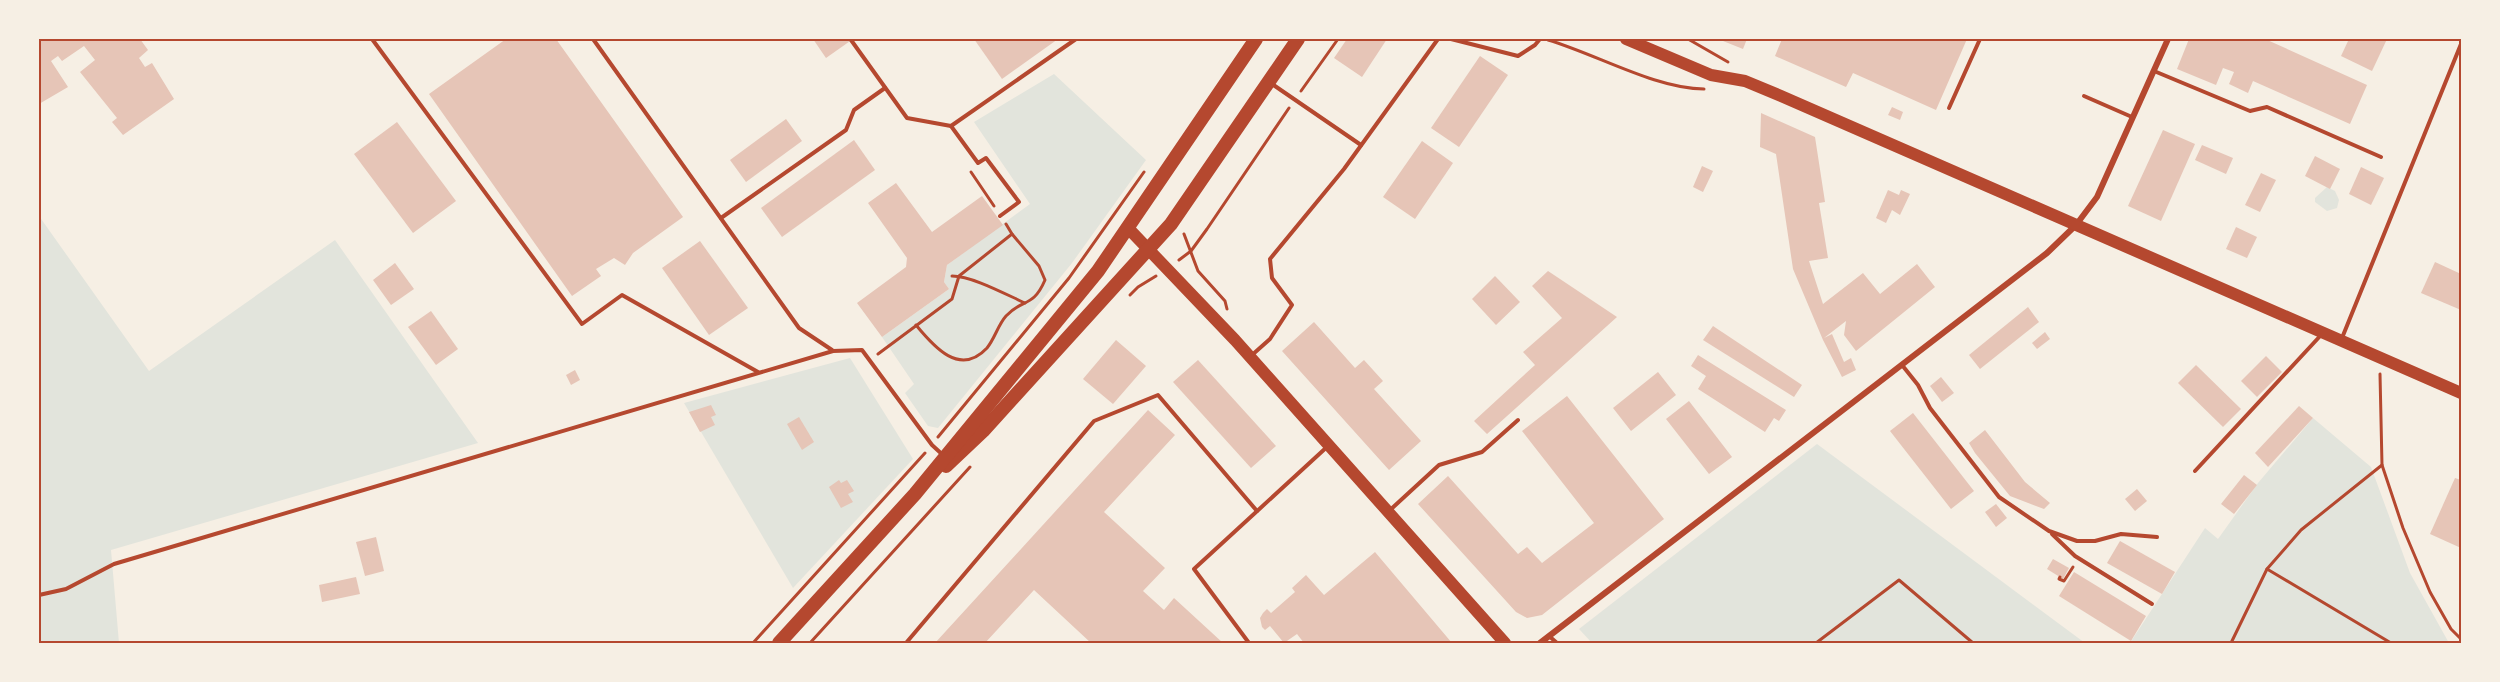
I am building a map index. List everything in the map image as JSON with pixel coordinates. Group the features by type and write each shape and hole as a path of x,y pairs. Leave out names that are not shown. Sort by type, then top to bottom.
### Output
{"main road":[{"path":"787,640 915,494 1083,290 1128,228 1256,39"},
{"path":"915,494 983,431 1171,224 1298,39"},
{"path":"1626,39 1711,75 1745,81 2461,393"},
{"path":"1128,228 1250,357 1505,643"}],"street":[{"path":"1540,643 2047,253 2076,225 2097,197 2168,39"}],"lane":[{"path":"372,39 582,324 622,295 759,372"},
{"path":"593,39 799,328 833,351"},
{"path":"951,126 1076,39"},
{"path":"1250,357 1270,339 1292,304 1272,278 1270,259 1361,145 1438,39"},
{"path":"1451,39 1518,56 1540,39"},
{"path":"1949,108 1980,39"},
{"path":"851,40 907,118 951,126 978,163 986,158 1019,202 1000,216"},
{"path":"2340,341 2461,44"},
{"path":"2154,70 2250,111 2267,107 2381,157"},
{"path":"1269,82 1361,145"},
{"path":"721,218 846,130 854,110 885,88"},
{"path":"2084,96 2133,117"},
{"path":"2195,471 2323,334"},
{"path":"39,595 66,588 114,564 833,351 862,350 932,445 944,457"},
{"path":"1902,365 1918,385 1930,408 1999,497 2049,531 2078,558 2152,604"},
{"path":"906,643 1094,421 1158,395 1257,511"},
{"path":"1388,511 1438,465 1482,452 1518,420"},
{"path":"1249,643 1194,569 1329,446"},
{"path":"2049,531 2076,541 2095,541 2121,534 2157,537"},
{"path":"1549,636 1557,643"}],"path":[{"path":"1547,39 1665,83 1690,89 1710,89"},
{"path":"1688,39 1725,58 1745,81"},
{"path":"753,643 932,445 1069,278 1148,167"},
{"path":"916,325 939,350 956,359 969,360 986,348 995,337 1001,322 1012,311 1032,301 1045,280 1039,266 1012,234 969,170"},
{"path":"1128,196 1143,206"},
{"path":"1171,224 1184,234 1198,271 1225,300 1228,310"},
{"path":"870,361 952,299 959,276 1012,234"},
{"path":"952,276 959,276 1025,303"},
{"path":"2379,357 2382,465 2403,528 2430,592 2451,629 2461,639"},
{"path":"810,643 975,461"},
{"path":"2231,643 2267,569 2301,530 2382,465"},
{"path":"2060,577 2059,579 2064,581 2078,558"},
{"path":"2267,569 2391,643"},
{"path":"1816,643 1899,580 1973,643"}],"shaded area":[{"path":"1054,74 1146,160 1072,263 938,428 928,426 905,393 914,384 882,337 949,289 944,282 947,265 1030,204 974,122"},
{"path":"2327,187 2335,191 2339,200 2337,208 2327,211 2315,202 2315,198"},
{"path":"39,216 149,371 335,240 478,443 111,550 119,643 39,643"},
{"path":"850,358 913,459 793,588 684,403"},
{"path":"2313,418 2371,467 2410,573 2449,643 2130,643 2205,528 2218,539 2258,483"},
{"path":"1817,444 2085,643 1592,643 1579,629"}],"building":[{"path":"39,39 140,39 148,50 139,58 145,67 152,63 174,99 123,135 112,122 117,118 80,72 95,60 84,46 62,61 58,56 51,61 68,87 39,104"},
{"path":"506,39 556,39 683,217 633,253 625,265 614,258 596,269 601,276 572,296 429,94"},
{"path":"813,39 853,39 826,58"},
{"path":"974,39 1058,39 1002,79"},
{"path":"1347,39 1387,39 1362,77 1334,58"},
{"path":"1718,39 1747,39 1743,49"},
{"path":"1782,39 1967,39 1936,110 1853,73 1846,87 1775,56"},
{"path":"2189,39 2265,39 2367,85 2350,124 2253,81 2248,93 2229,84 2234,72 2223,68 2216,85 2177,69"},
{"path":"2349,39 2387,39 2372,71 2341,56"},
{"path":"1480,56 1508,75 1459,147 1431,128"},
{"path":"1892,107 1903,112 1900,120 1888,115"},
{"path":"1761,113 1815,137 1825,202 1819,203 1828,258 1809,261 1823,304 1863,273 1880,294 1917,264 1935,287 1856,351 1844,335 1846,321 1824,338 1832,334 1844,362 1851,358 1856,370 1842,377 1823,340 1793,269 1776,154 1760,147"},
{"path":"786,119 802,141 746,182 730,160"},
{"path":"397,122 456,201 413,233 354,154"},
{"path":"2163,130 2195,144 2161,221 2128,206"},
{"path":"854,140 875,170 782,237 761,208"},
{"path":"1422,141 1453,163 1415,219 1383,197"},
{"path":"2202,145 2233,158 2226,174 2195,160"},
{"path":"2315,156 2340,169 2330,189 2305,176"},
{"path":"1702,166 1713,171 1703,192 1693,187"},
{"path":"2361,167 2384,178 2371,205 2349,194"},
{"path":"2261,173 2276,180 2260,212 2245,205"},
{"path":"896,183 932,232 982,196 1003,225 947,265 944,282 949,289 882,337 857,303 906,267 907,258 868,203"},
{"path":"1888,190 1899,195 1901,190 1910,194 1900,215 1892,210 1886,223 1876,218"},
{"path":"2236,227 2257,237 2247,258 2226,249"},
{"path":"700,241 748,308 709,335 662,268"},
{"path":"2435,262 2461,274 2461,310 2421,293"},
{"path":"395,263 414,289 391,305 373,280"},
{"path":"1548,271 1617,317 1487,434 1474,421 1535,365 1523,352 1562,318 1532,286"},
{"path":"1495,276 1520,302 1496,325 1472,299"},
{"path":"2028,307 2039,322 1980,369 1969,355"},
{"path":"431,311 458,349 436,365 408,327"},
{"path":"1314,322 1355,368 1364,360 1383,381 1374,389 1421,441 1389,470 1282,351"},
{"path":"1713,326 1802,385 1794,397 1703,340"},
{"path":"2045,332 2050,339 2037,349 2032,343"},
{"path":"1116,340 1146,366 1113,404 1083,379"},
{"path":"1698,355 1786,410 1779,421 1774,418 1765,432 1698,389 1706,376 1691,366"},
{"path":"2266,356 2282,372 2257,397 2241,381"},
{"path":"1198,360 1276,446 1251,468 1173,382"},
{"path":"2196,365 2241,409 2223,427 2178,383"},
{"path":"575,370 580,380 571,385 566,375"},
{"path":"1658,372 1676,395 1631,431 1613,408"},
{"path":"1941,377 1954,393 1942,402 1930,386"},
{"path":"1567,396 1664,519 1542,615 1527,618 1516,612 1418,504 1448,476 1518,554 1527,547 1542,563 1594,523 1522,431"},
{"path":"1689,401 1732,457 1709,474 1666,419"},
{"path":"711,405 716,415 711,417 715,425 700,432 689,412"},
{"path":"2299,406 2313,418 2268,467 2255,453"},
{"path":"1148,410 1175,435 1104,512 1165,568 1143,591 1164,610 1174,598 1223,643 1091,643 1034,590 985,643 935,643"},
{"path":"1913,413 1974,491 1951,509 1890,431"},
{"path":"799,417 814,442 802,450 787,424"},
{"path":"1985,430 2025,482 2050,503 2044,509 2010,496 1975,453 1969,443"},
{"path":"2244,475 2257,485 2234,514 2221,504"},
{"path":"2455,478 2461,480 2461,548 2430,534"},
{"path":"839,480 841,483 847,480 854,491 848,494 853,502 841,508 829,487"},
{"path":"2137,489 2147,501 2135,511 2125,499"},
{"path":"1996,504 2007,518 1996,527 1985,512"},
{"path":"376,537 384,571 365,576 356,542"},
{"path":"2120,541 2175,572 2162,594 2107,563"},
{"path":"1375,552 1452,643 1304,643 1297,634 1284,643 1270,626 1265,630 1262,627 1260,618 1263,613 1267,609 1271,613 1295,592 1292,588 1306,575 1324,595"},
{"path":"2053,559 2069,568 2063,579 2047,569"},
{"path":"2074,572 2146,616 2131,641 2059,596"},
{"path":"356,577 360,594 322,602 319,585"}]}
